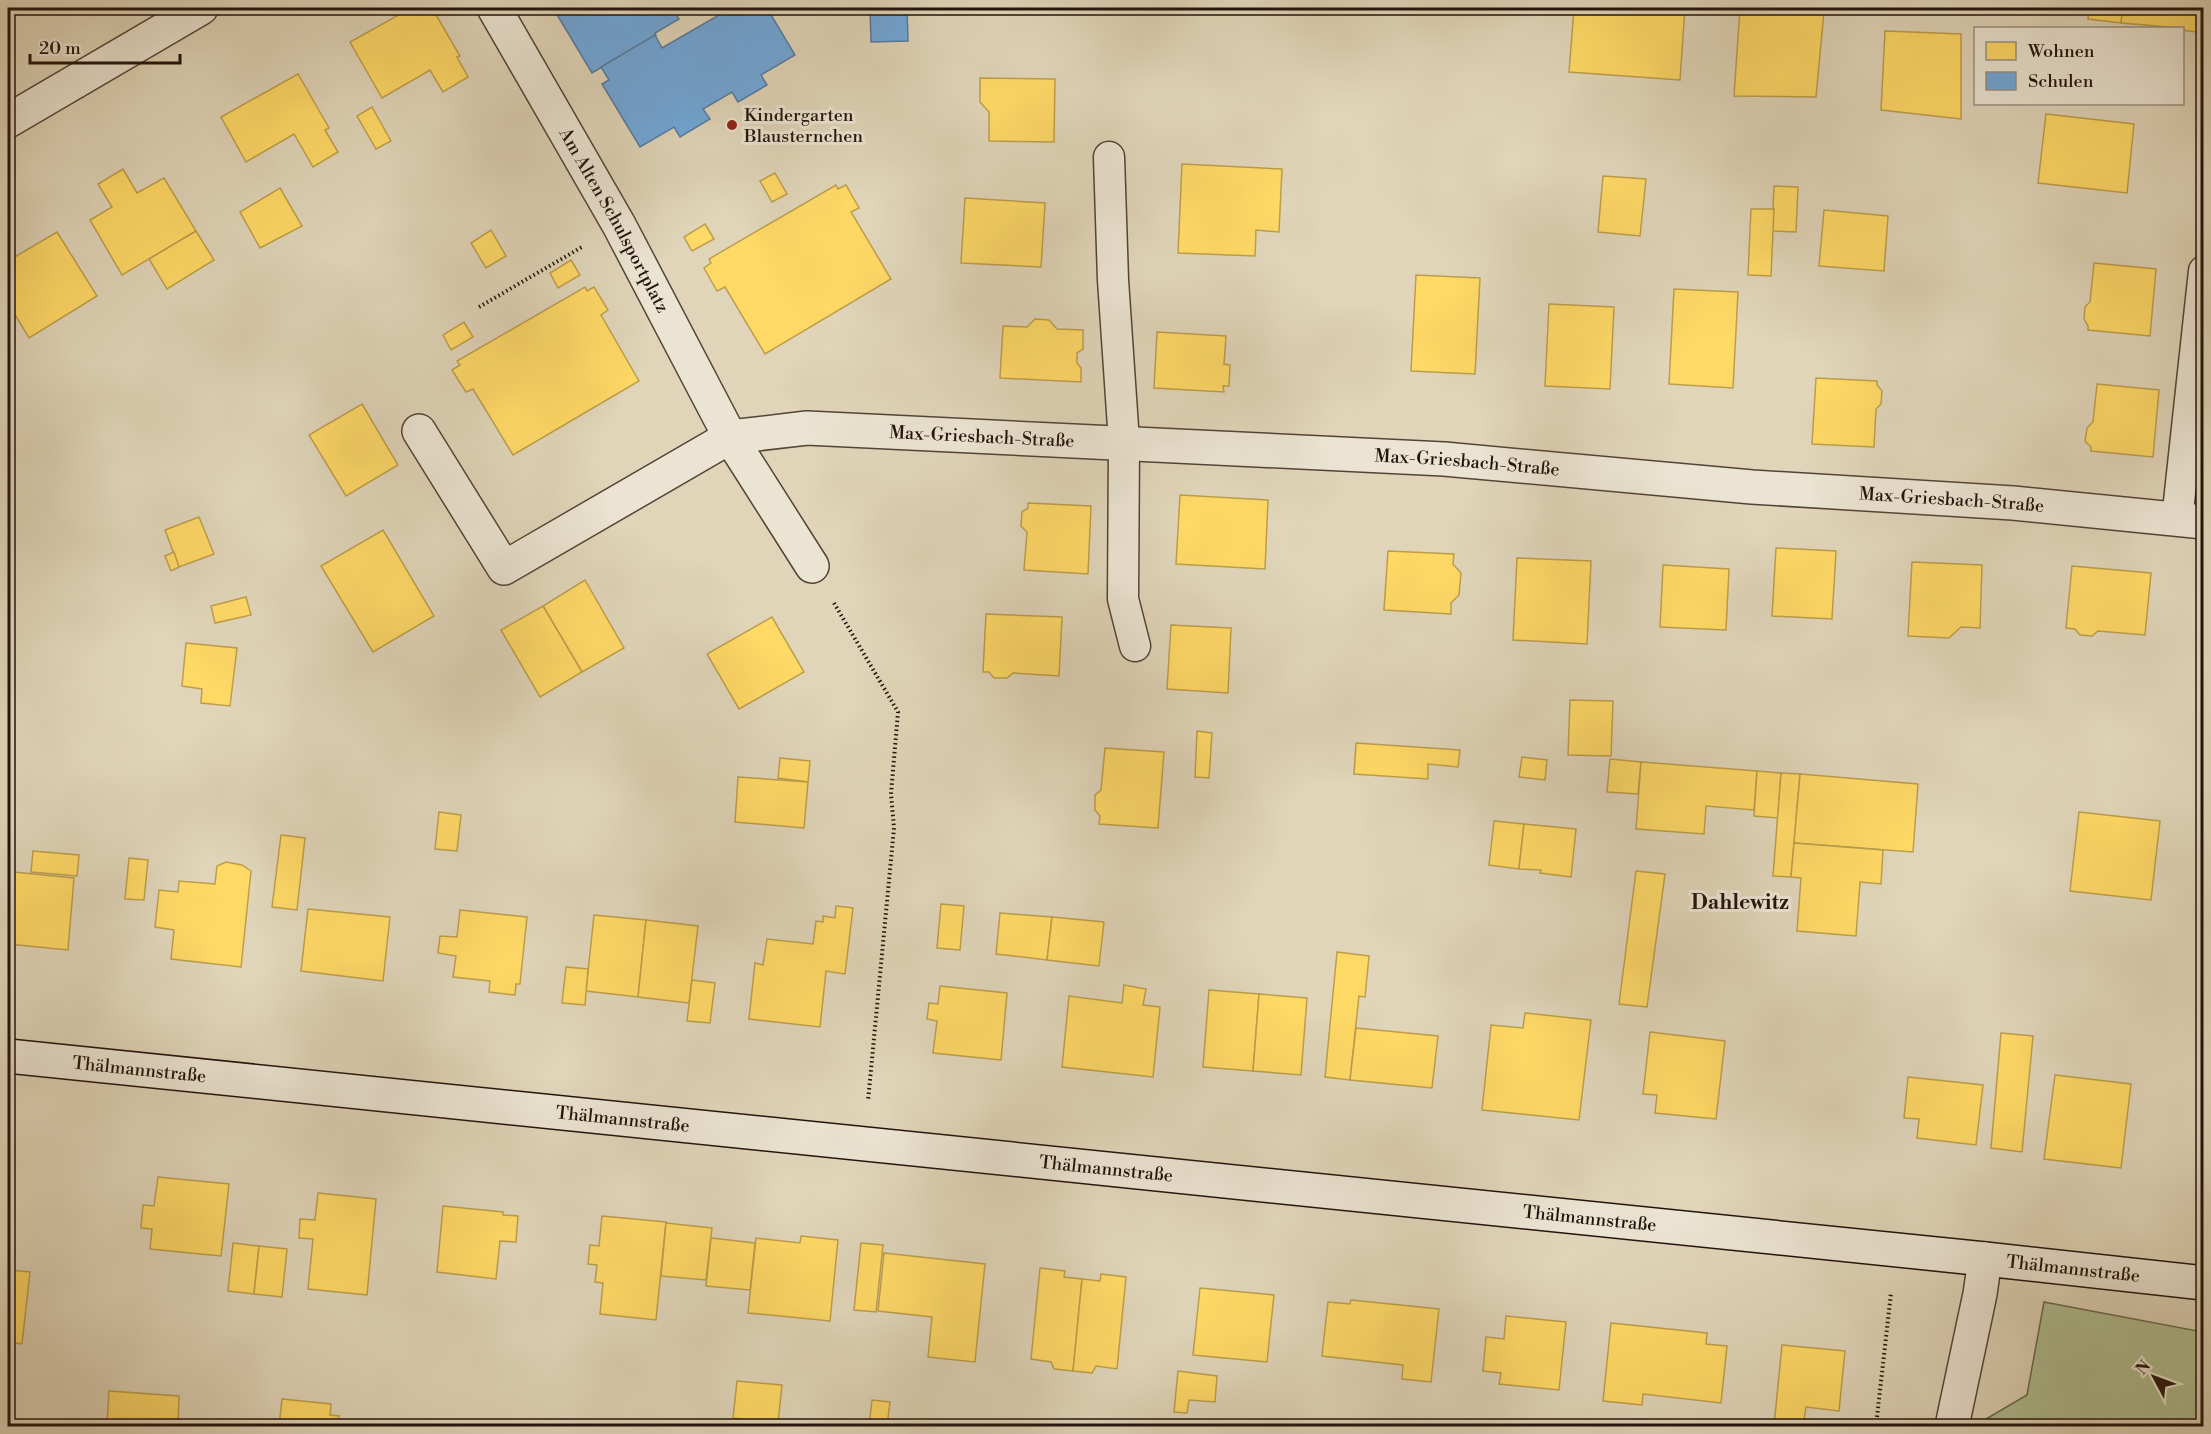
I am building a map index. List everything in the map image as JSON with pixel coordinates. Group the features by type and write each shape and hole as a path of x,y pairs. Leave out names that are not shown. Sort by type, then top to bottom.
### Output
{"street":[{"path":"8,121 201,8"},
{"name":"Am Alten Schulsportplatz","path":"494,8 619,225 730,437 812,566"},
{"name":"Max-Griesbach-Straße","path":"730,437 807,428 1444,459 1752,487 2013,503 2190,521"},
{"path":"419,430 504,568 730,437"},
{"name":"Thälmannstraße","path":"8,1056 2204,1283"},
{"path":"1952,1426 1980,1294 1985,1259"}],"lane":[{"path":"1109,157 1113,280 1124,442 1123,599 1135,646"},
{"path":"2190,521 2204,271"}],"path":[{"path":"479,307 619,225"},
{"path":"812,566 898,712 891,794 894,828 865,1143"},
{"path":"1876,1426 1892,1283"}],"green space":[{"path":"2044,1302 2203,1332 2203,1426 1974,1426 2027,1395"}],"building: Wohnen":[{"path":"411,8 432,8 460,56 457,57 468,77 443,92 430,70 382,98 350,42"},
{"path":"1574,8 1685,8 1680,80 1569,72"},
{"path":"1740,8 1824,11 1816,97 1734,96"},
{"path":"2089,8 2123,8 2121,23 2088,19"},
{"path":"2123,8 2204,8 2204,33 2184,30 2184,27 2121,23"},
{"path":"1885,31 1961,34 1961,119 1881,110"},
{"path":"298,74 329,128 325,130 338,152 313,167 294,134 246,162 221,117"},
{"path":"980,78 1055,79 1054,142 989,141 989,112 980,102"},
{"path":"372,107 391,141 376,149 357,116"},
{"path":"2046,114 2134,124 2127,193 2038,183"},
{"path":"1182,164 1282,169 1279,232 1256,230 1255,256 1178,253"},
{"path":"123,169 137,193 164,178 196,231 122,275 90,220 112,207 98,184"},
{"path":"775,173 787,194 772,202 760,181"},
{"path":"1603,176 1646,179 1640,236 1598,232"},
{"path":"836,185 838,189 846,185 859,208 851,212 891,279 765,354 725,287 717,291 704,268 711,263 709,259"},
{"path":"1774,186 1798,187 1796,232 1772,231"},
{"path":"280,188 302,226 260,248 240,212"},
{"path":"965,198 1045,203 1041,267 961,263"},
{"path":"1751,209 1774,209 1771,276 1748,275"},
{"path":"1824,210 1888,216 1884,271 1819,266"},
{"path":"705,224 714,239 692,251 684,237"},
{"path":"491,230 506,256 486,268 471,243"},
{"path":"196,231 214,260 167,289 149,259"},
{"path":"57,232 97,296 29,338 8,303 8,261"},
{"path":"571,260 580,275 558,288 550,273"},
{"path":"2094,263 2156,269 2150,336 2088,330 2084,319 2085,307 2090,302"},
{"path":"1416,275 1480,278 1475,374 1411,371"},
{"path":"585,287 587,291 594,287 608,310 601,315 639,381 513,455 473,389 466,392 452,370 460,365 457,361"},
{"path":"1674,289 1738,292 1733,388 1669,384"},
{"path":"1549,304 1614,307 1610,389 1545,386"},
{"path":"1035,319 1049,320 1057,329 1083,330 1083,349 1077,353 1077,363 1081,368 1081,382 1000,378 1003,326 1027,327"},
{"path":"464,322 473,337 451,350 443,335"},
{"path":"1157,332 1226,336 1224,364 1230,365 1229,386 1223,386 1224,392 1154,388"},
{"path":"1816,378 1877,381 1882,391 1881,404 1876,409 1874,447 1812,444"},
{"path":"2097,384 2159,390 2153,457 2091,451 2091,447 2085,441 2087,428 2093,422"},
{"path":"362,404 398,465 346,496 309,435"},
{"path":"1180,495 1268,500 1265,569 1176,564"},
{"path":"1028,503 1091,506 1088,574 1024,570 1027,532 1021,526 1022,512 1028,508"},
{"path":"199,517 214,554 179,567 165,530"},
{"path":"383,530 434,616 373,652 321,566"},
{"path":"1776,548 1836,551 1832,619 1772,616"},
{"path":"1388,551 1454,554 1453,564 1461,573 1459,595 1451,603 1451,614 1384,610"},
{"path":"174,552 179,567 171,571 165,556"},
{"path":"1517,558 1591,561 1587,644 1513,640"},
{"path":"1912,562 1982,565 1980,628 1961,627 1949,638 1908,636"},
{"path":"1663,565 1729,569 1726,630 1660,627"},
{"path":"2072,566 2151,573 2145,635 2098,631 2092,636 2080,635 2075,629 2066,628"},
{"path":"585,580 624,648 582,672 543,606"},
{"path":"246,597 251,615 215,623 211,606"},
{"path":"543,606 582,672 540,697 501,630"},
{"path":"986,614 1062,617 1059,676 1013,673 1007,678 994,678 989,672 983,672"},
{"path":"772,617 804,672 739,709 707,654"},
{"path":"1171,625 1231,628 1228,693 1167,689"},
{"path":"186,643 237,648 230,706 201,703 202,689 182,686"},
{"path":"1570,700 1613,701 1611,756 1568,755"},
{"path":"1197,731 1212,733 1209,778 1195,777"},
{"path":"1356,743 1460,750 1458,767 1428,764 1428,779 1354,774"},
{"path":"1105,748 1164,752 1158,828 1099,824 1100,816 1095,810 1095,795 1101,790"},
{"path":"1522,757 1547,760 1545,780 1519,777"},
{"path":"780,758 810,761 808,782 778,778"},
{"path":"1610,759 1641,762 1638,794 1607,792"},
{"path":"1641,762 1757,771 1754,810 1706,806 1704,834 1636,829"},
{"path":"1757,771 1781,773 1778,818 1754,816"},
{"path":"1781,773 1800,774 1791,877 1773,876"},
{"path":"1800,774 1918,784 1913,852 1794,843"},
{"path":"738,777 808,782 804,828 735,822"},
{"path":"439,812 461,815 457,851 435,849"},
{"path":"2079,812 2160,821 2151,900 2070,891"},
{"path":"1494,821 1524,824 1519,869 1489,865"},
{"path":"1524,824 1576,829 1571,877 1540,873 1541,870 1519,869"},
{"path":"281,835 305,838 297,910 272,907"},
{"path":"1794,843 1883,850 1881,884 1860,882 1856,936 1797,931 1801,878 1791,877"},
{"path":"33,851 79,855 77,876 31,872"},
{"path":"129,858 148,860 144,900 125,899"},
{"path":"226,862 242,865 251,871 241,967 171,959 174,930 155,927 159,890 178,892 179,881 215,884 217,866"},
{"path":"1636,871 1665,874 1647,1007 1619,1004"},
{"path":"13,872 74,878 68,950 8,944 8,895 10,895"},
{"path":"941,904 964,906 960,950 937,948"},
{"path":"836,906 853,908 845,974 826,971 820,1027 749,1019 755,963 763,965 767,939 813,944 816,921 823,922 823,916 835,918"},
{"path":"308,909 390,917 383,981 301,971"},
{"path":"460,910 527,917 520,984 516,984 515,995 489,992 490,981 453,977 456,956 438,953 440,936 457,937"},
{"path":"1000,913 1052,917 1047,960 996,954"},
{"path":"594,915 646,920 638,997 586,991"},
{"path":"1052,917 1104,922 1099,966 1047,960"},
{"path":"646,920 698,926 689,1003 638,997"},
{"path":"1337,952 1369,956 1365,997 1359,996 1350,1080 1325,1077"},
{"path":"566,967 588,969 585,1005 562,1003"},
{"path":"692,980 715,983 710,1023 687,1021"},
{"path":"1124,985 1146,989 1143,1005 1160,1007 1153,1077 1062,1067 1069,996 1122,1003"},
{"path":"940,986 1007,993 1001,1060 933,1053 937,1021 927,1019 929,1003 938,1004"},
{"path":"1209,990 1259,994 1253,1071 1203,1067"},
{"path":"1259,994 1307,998 1301,1075 1253,1071"},
{"path":"1525,1013 1591,1020 1579,1120 1482,1110 1491,1025 1523,1028"},
{"path":"1356,1028 1438,1036 1432,1088 1350,1080"},
{"path":"1650,1032 1725,1041 1716,1119 1655,1113 1657,1095 1643,1094"},
{"path":"2001,1033 2033,1036 2022,1152 1991,1148"},
{"path":"2055,1075 2131,1084 2121,1168 2044,1159"},
{"path":"1908,1077 1983,1085 1976,1145 1917,1138 1919,1119 1904,1118"},
{"path":"158,1177 229,1184 221,1256 150,1249 152,1229 141,1228 143,1205 154,1206"},
{"path":"318,1193 376,1199 367,1295 308,1289 313,1239 299,1238 300,1219 315,1220"},
{"path":"443,1206 503,1212 503,1215 518,1216 516,1242 500,1241 496,1279 437,1272"},
{"path":"602,1216 666,1222 656,1320 600,1314 603,1283 595,1282 597,1265 588,1264 590,1245 599,1246"},
{"path":"666,1223 712,1228 706,1280 661,1276"},
{"path":"801,1236 838,1240 830,1321 748,1313 756,1238 800,1243"},
{"path":"711,1238 755,1243 750,1290 706,1286"},
{"path":"233,1243 259,1246 254,1294 228,1291"},
{"path":"861,1243 883,1245 876,1312 854,1310"},
{"path":"259,1246 287,1249 282,1297 254,1294"},
{"path":"884,1253 985,1264 975,1362 928,1357 932,1317 878,1311"},
{"path":"1040,1268 1065,1271 1064,1277 1082,1279 1073,1371 1054,1369 1051,1362 1031,1359"},
{"path":"8,1270 30,1272 22,1344 8,1342"},
{"path":"1101,1274 1126,1277 1117,1369 1096,1366 1092,1373 1073,1371 1082,1279 1100,1281"},
{"path":"1200,1288 1274,1295 1267,1362 1193,1355"},
{"path":"1351,1300 1439,1309 1431,1382 1402,1379 1403,1365 1322,1356 1328,1302 1350,1304"},
{"path":"1506,1316 1566,1322 1559,1390 1499,1384 1501,1373 1483,1371 1486,1337 1504,1339"},
{"path":"1611,1323 1707,1333 1706,1344 1727,1346 1721,1403 1643,1394 1642,1405 1603,1401"},
{"path":"1782,1345 1845,1351 1839,1411 1806,1407 1803,1426 1774,1426"},
{"path":"1178,1371 1217,1376 1215,1402 1189,1400 1187,1413 1174,1412"},
{"path":"737,1381 782,1385 778,1423 733,1418"},
{"path":"109,1391 179,1396 178,1426 107,1424"},
{"path":"282,1399 331,1404 330,1415 339,1416 338,1426 279,1426"},
{"path":"872,1400 890,1402 887,1426 869,1426"}],"building: Schulen":[{"path":"553,8 639,8 644,15 657,8 672,8 679,19 592,73"},
{"path":"731,8 767,8 795,55 761,75 767,85 738,102 732,92 703,109 710,119 680,137 674,127 640,147 602,84 609,80 601,67 655,35 662,48"},
{"path":"870,8 907,8 908,41 871,42"}],"place":[{"name":"Kindergarten Blausternchen","path":"732,125"}],"district":[{"name":"Dahlewitz","path":"1740,902"}]}
